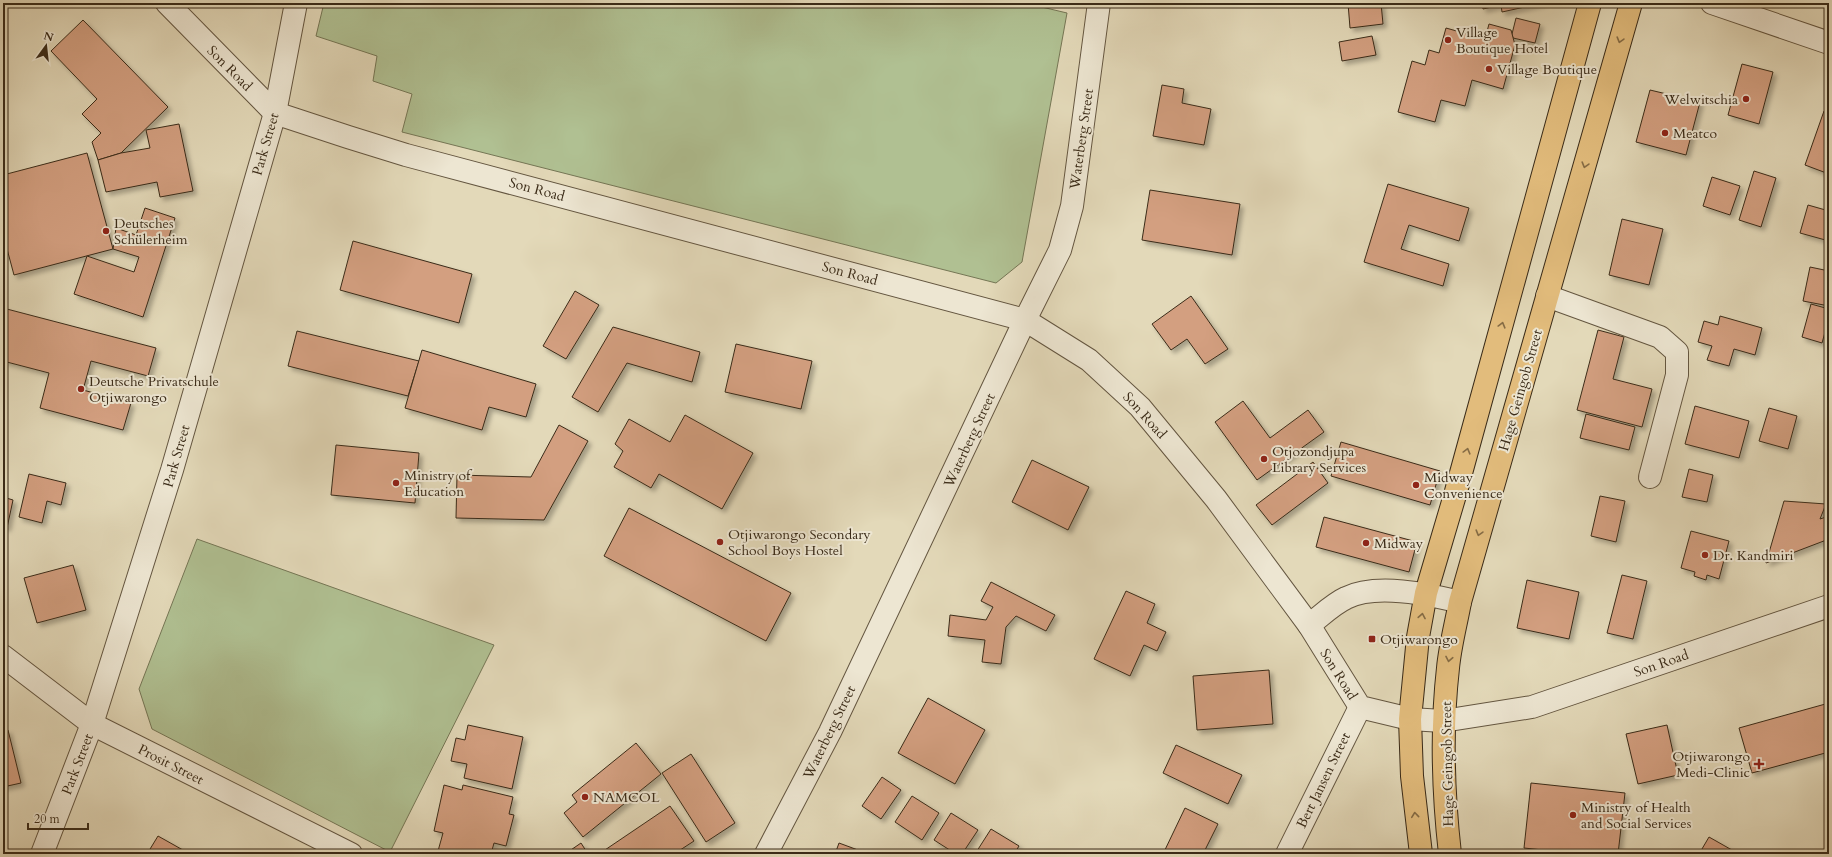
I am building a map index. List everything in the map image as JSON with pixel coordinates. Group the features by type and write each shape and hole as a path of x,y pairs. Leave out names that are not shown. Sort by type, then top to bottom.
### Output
{"highway":[{"path":"1421,854 1412,776 1410,720 1418,637 1426,593 1455,495 1590,3"},
{"name":"Hage Geingob Street","path":"1450,854 1445,812 1443,721 1448,666 1460,602 1631,3"},
{"path":"1455,495 1487,505"}],"street":[{"name":"Son Road","path":"167,3 275,113 406,155 1025,320 1090,360 1140,407 1216,499 1309,625 1360,707 1410,720 1443,721 1532,707 1829,606"},
{"name":"Park Street","path":"42,854 92,724 172,470 275,113 296,3"},
{"name":"Waterberg Street","path":"766,854 836,718 1025,320 1060,250 1072,206 1099,3"},
{"path":"1712,3 1829,43"},
{"path":"1547,296 1660,337 1676,352 1677,375 1650,478"},
{"path":"1309,625 1344,599 1366,591 1426,593 1460,602"},
{"name":"Prosit Street","path":"3,656 92,724 351,854"},
{"name":"Bert Jansen Street","path":"1287,854 1360,707"}],"green space":[{"path":"324,3 1025,3 1067,13 1022,262 996,283 402,132 412,94 373,81 377,56 316,36"},
{"path":"197,539 494,645 390,852 152,729 139,689"}],"building":[{"path":"1348,3 1381,3 1383,24 1350,28"},
{"path":"1482,3 1543,3 1502,12 1501,5 1483,9"},
{"path":"1516,18 1540,24 1535,43 1513,38 1512,34"},
{"path":"83,20 168,107 121,153 98,160 92,142 101,133 82,114 97,99 51,51"},
{"path":"1489,24 1511,30 1515,45 1503,89 1472,80 1465,106 1441,100 1435,122 1398,112 1412,61 1425,65 1429,50 1439,53 1446,28 1485,39"},
{"path":"1372,36 1376,55 1342,61 1339,42"},
{"path":"1742,64 1773,72 1759,124 1728,115"},
{"path":"1162,85 1184,89 1182,103 1211,109 1204,145 1153,136"},
{"path":"1650,90 1700,102 1686,155 1636,142"},
{"path":"1824,111 1829,113 1829,174 1805,165"},
{"path":"179,124 193,191 160,197 157,182 106,192 98,160 121,153 150,148 146,130"},
{"path":"87,153 113,249 14,275 3,234 3,175"},
{"path":"1754,171 1776,178 1761,227 1739,220"},
{"path":"1712,177 1740,186 1730,215 1703,206"},
{"path":"1388,184 1469,208 1459,241 1409,225 1401,249 1449,264 1443,286 1364,262"},
{"path":"1150,190 1240,204 1232,255 1142,240"},
{"path":"1808,205 1829,211 1829,241 1800,233"},
{"path":"145,208 175,218 143,317 74,294 87,256 134,272 139,257 113,249 116,228 136,235"},
{"path":"1622,219 1663,229 1649,285 1609,275"},
{"path":"353,241 472,274 459,323 340,290"},
{"path":"1810,267 1829,271 1829,306 1803,301"},
{"path":"575,291 599,305 566,359 543,346"},
{"path":"1191,296 1228,349 1205,364 1187,339 1171,350 1152,324"},
{"path":"1811,304 1829,309 1829,318 1822,343 1802,337"},
{"path":"3,308 156,348 148,376 91,361 83,390 131,403 123,430 40,408 49,373 3,361"},
{"path":"1720,316 1762,328 1755,355 1734,349 1729,366 1707,360 1712,346 1698,342 1704,321 1718,325"},
{"path":"613,327 700,352 692,382 627,363 598,412 572,397"},
{"path":"1598,330 1624,337 1613,379 1652,389 1642,427 1577,410"},
{"path":"297,331 419,361 408,396 288,366"},
{"path":"736,344 812,361 801,409 725,392"},
{"path":"422,350 536,384 526,417 489,407 482,430 405,408"},
{"name":"Otjozondjupa Library Services","path":"1243,401 1270,438 1308,410 1324,432 1257,480 1215,422"},
{"path":"1695,406 1749,421 1739,458 1685,444"},
{"path":"1769,408 1797,416 1788,449 1759,441"},
{"path":"1586,414 1635,427 1629,450 1580,438"},
{"path":"685,415 753,453 722,509 659,474 651,488 614,467 623,451 615,444 629,419 670,442"},
{"path":"559,425 588,441 544,520 456,518 457,475 531,477"},
{"path":"1341,442 1440,471 1430,505 1331,476"},
{"path":"336,445 419,453 415,503 331,495"},
{"path":"1032,460 1089,487 1068,530 1012,502"},
{"path":"1313,462 1328,483 1272,525 1256,505"},
{"path":"1689,469 1713,475 1707,502 1682,497"},
{"path":"29,474 66,483 61,505 47,501 42,523 19,517"},
{"path":"1600,496 1625,501 1616,542 1591,536"},
{"path":"3,497 13,500 7,528 3,527"},
{"path":"1784,501 1826,504 1820,519 1829,516 1829,539 1766,563"},
{"path":"629,508 791,593 766,641 604,556"},
{"path":"1324,517 1417,542 1409,572 1316,547"},
{"name":"Dr. Kandmiri","path":"1691,531 1729,541 1719,579 1707,575 1706,580 1694,576 1695,572 1681,568"},
{"path":"73,565 86,610 37,623 24,578"},
{"path":"1622,575 1647,581 1633,639 1607,633"},
{"path":"1527,580 1579,592 1569,639 1517,628"},
{"path":"991,582 1055,615 1046,631 1016,616 1006,627 1001,664 982,662 985,640 948,636 950,615 986,620 993,607 981,601"},
{"path":"1126,591 1155,604 1147,623 1166,632 1157,651 1144,645 1130,676 1094,659"},
{"path":"1269,670 1273,724 1197,730 1193,676"},
{"path":"928,698 985,730 955,784 898,753"},
{"path":"1829,703 1829,752 1752,773 1739,728"},
{"path":"468,725 523,737 512,789 464,778 467,764 451,761 456,738 465,740"},
{"path":"1667,725 1678,775 1638,784 1626,734"},
{"path":"8,730 21,783 3,787 3,731"},
{"path":"636,743 661,774 583,837 564,813 577,802 572,795"},
{"path":"1176,745 1242,775 1228,804 1163,773"},
{"path":"691,754 735,823 706,842 662,773"},
{"path":"882,777 901,790 881,819 862,806"},
{"path":"1531,783 1625,793 1618,854 1581,854 1524,848"},
{"path":"444,785 462,790 463,785 513,797 509,814 514,815 506,846 494,843 491,854 452,854 438,851 443,833 434,831"},
{"path":"912,796 939,813 922,840 895,822"},
{"path":"670,806 694,841 674,854 599,854"},
{"path":"1185,808 1218,824 1203,854 1163,854"},
{"path":"951,813 978,830 962,854 956,854 934,840"},
{"path":"991,829 1019,846 1014,854 975,854"},
{"path":"158,836 190,854 147,854"},
{"path":"1709,837 1739,854 1699,854"},
{"path":"581,843 588,854 565,854"},
{"path":"839,843 866,853 866,854 835,854"}],"place":[{"name":"Village Boutique Hotel","path":"1448,40"},
{"name":"Village Boutique","path":"1489,69"},
{"name":"Welwitschia","path":"1746,99"},
{"name":"Meatco","path":"1665,133"},
{"name":"Deutsches Schülerheim","path":"106,231"},
{"name":"Deutsche Privatschule Otjiwarongo","path":"81,389"},
{"name":"Otjozondjupa Library Services","path":"1264,459"},
{"name":"Ministry of Education","path":"396,483"},
{"name":"Midway Convenience","path":"1416,485"},
{"name":"Otjiwarongo Secondary School Boys Hostel","path":"720,542"},
{"name":"Midway","path":"1366,543"},
{"name":"Dr. Kandmiri","path":"1705,555"},
{"name":"Otjiwarongo","path":"1372,639"},
{"name":"Otjiwarongo Medi-Clinic","path":"1759,764"},
{"name":"NAMCOL","path":"585,797"},
{"name":"Ministry of Health and Social Services","path":"1573,815"}]}
